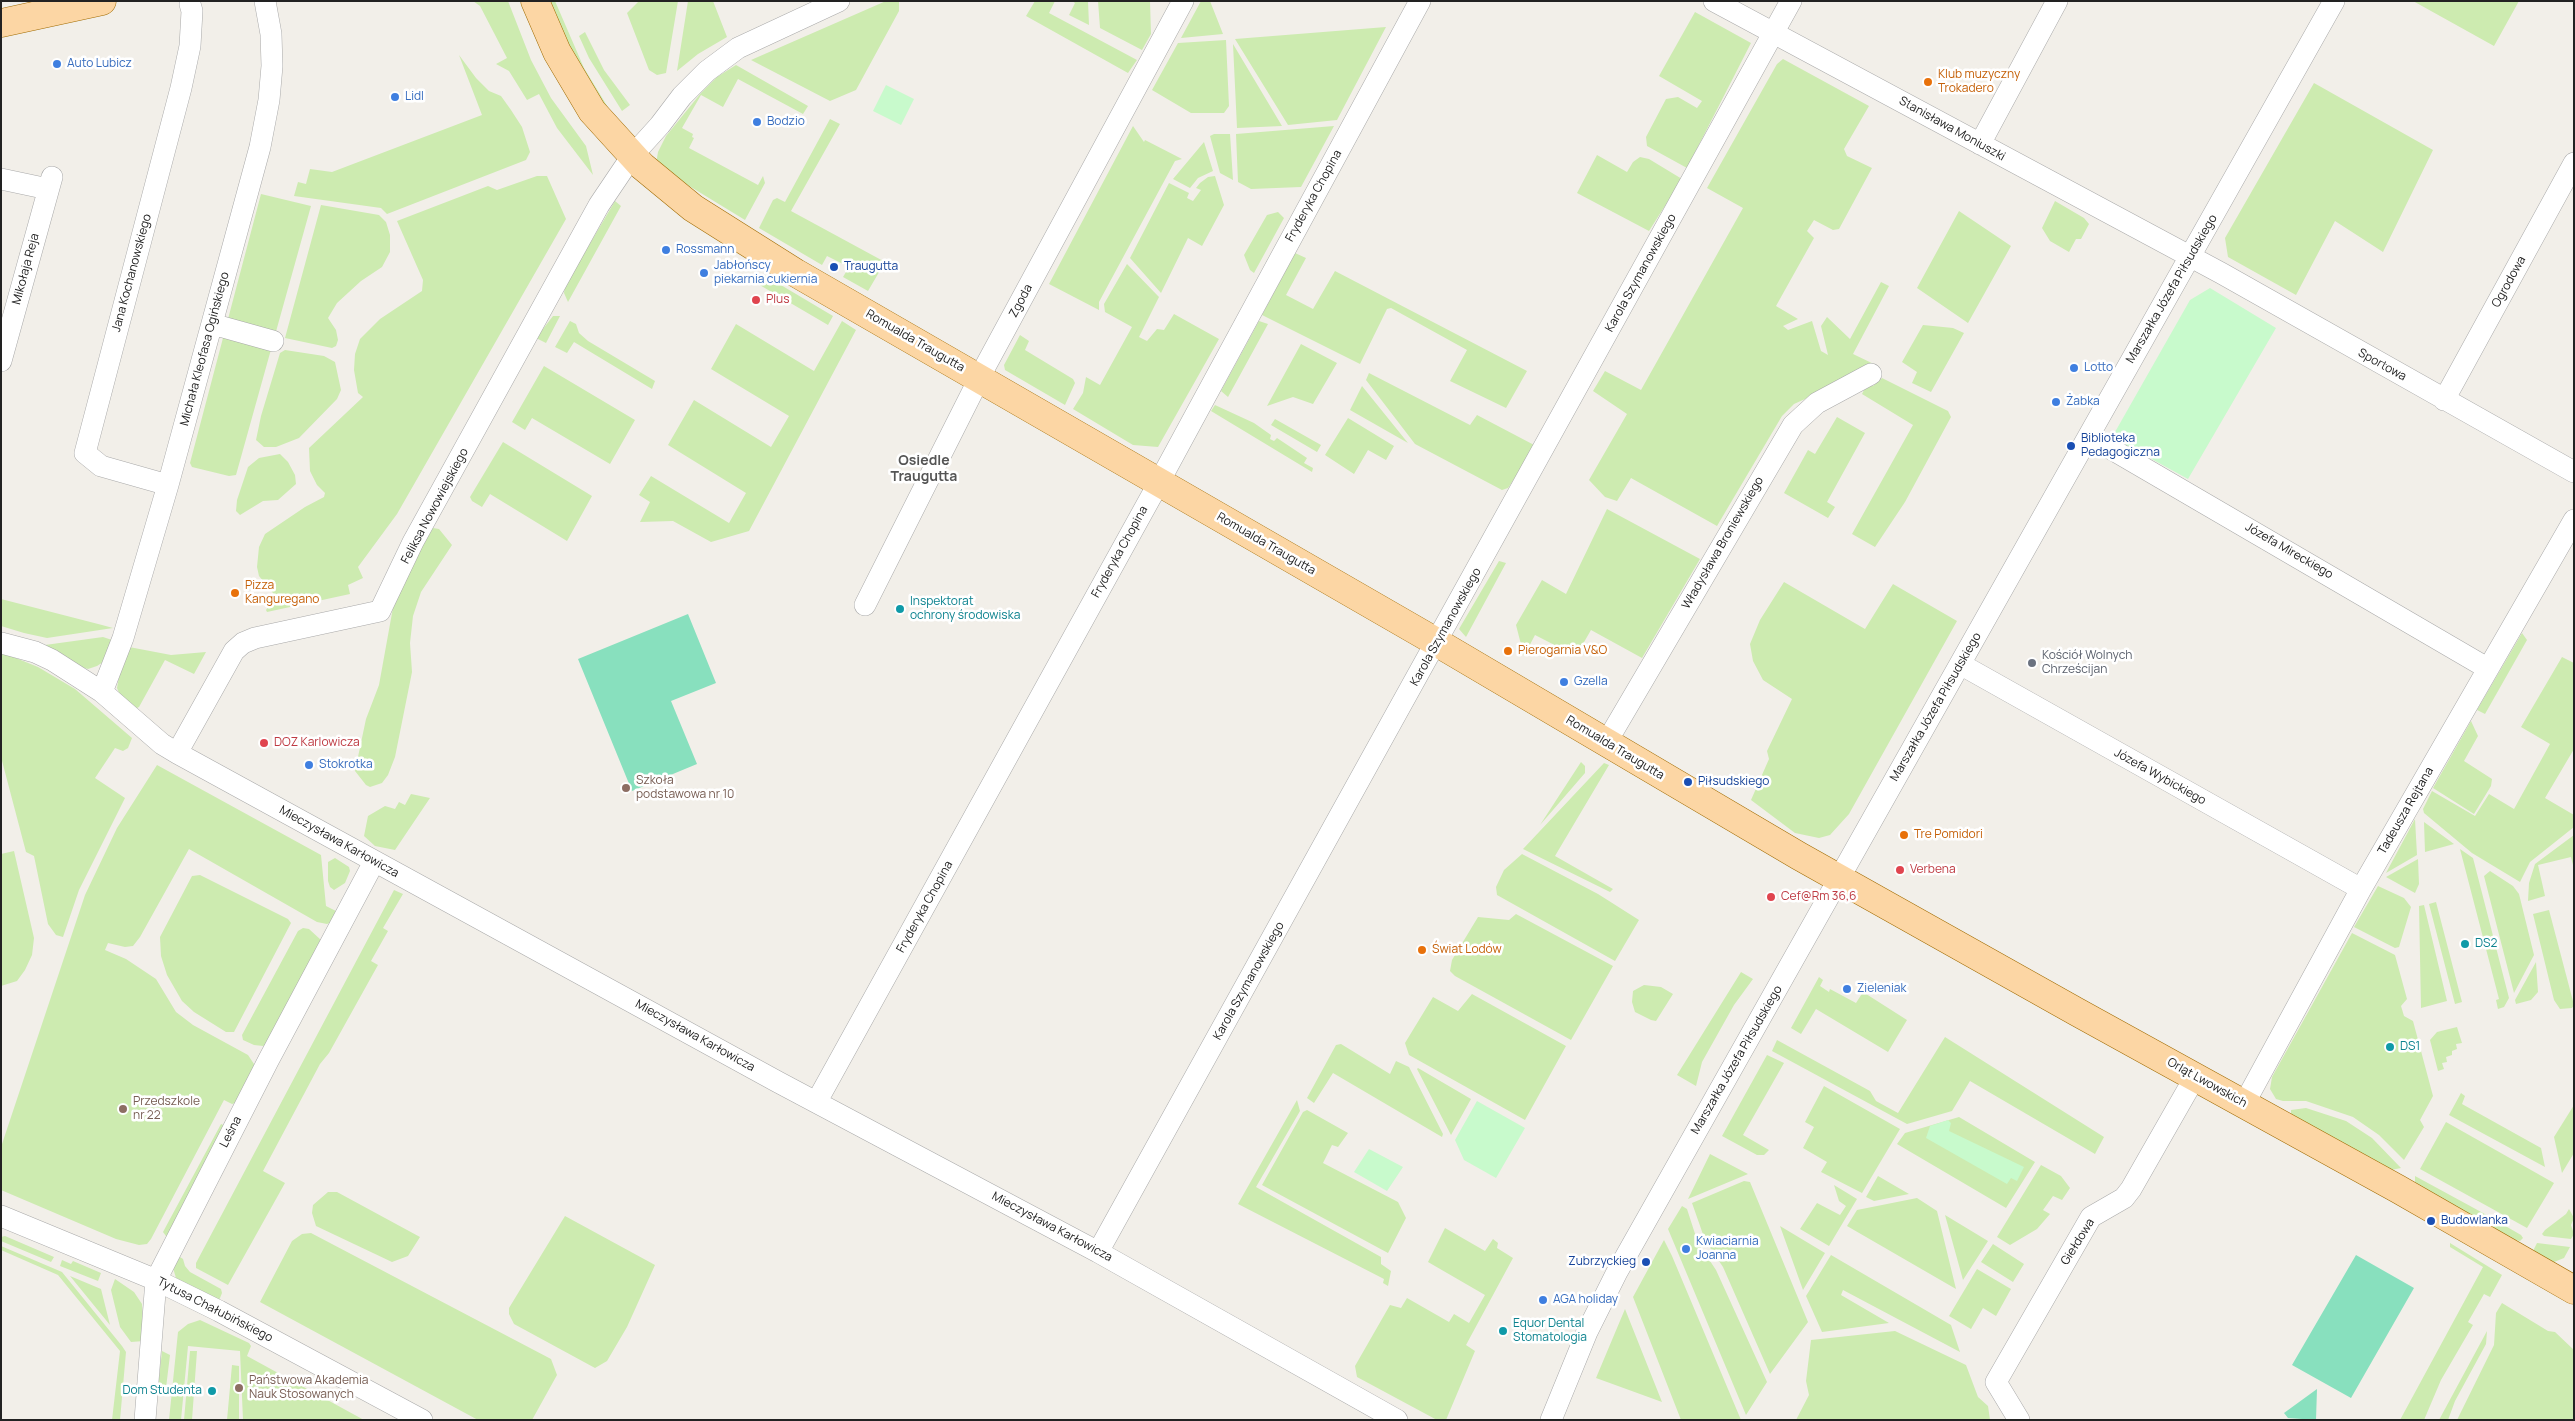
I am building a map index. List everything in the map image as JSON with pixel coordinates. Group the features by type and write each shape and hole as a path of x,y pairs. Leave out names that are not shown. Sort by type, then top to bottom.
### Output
{"main road":[{"path":"1,23 102,1"},
{"name":"Romualda Traugutta","path":"522,1 569,97 584,120 665,197 693,208 796,273 1840,878"},
{"name":"Romualda Traugutta","path":"535,1 554,45 576,87 629,162"},
{"name":"Orląt Lwowskich","path":"1840,878 2398,1189 2574,1290"}],"street":[{"name":"Michała Kleofasa Ogińskiego","path":"102,692 123,638 168,485 260,147 270,100 272,51 265,1"},
{"name":"Feliksa Nowowiejskiego","path":"177,753 234,651 243,643 255,638 380,611 413,542 599,205 629,162 682,96 707,71 730,54 762,35 839,1"},
{"name":"Zgoda","path":"865,605 980,378 1183,1"},
{"name":"Fryderyka Chopina","path":"817,1101 1159,482 1420,1"},
{"name":"Stanisława Moniuszki","path":"1714,1 2190,257"},
{"name":"Karola Szymanowskiego","path":"1098,1252 1791,1"},
{"path":"1980,144 2057,1"},
{"name":"Marszałka Józefa Piłsudskiego","path":"1551,1420 1576,1357 1608,1289 2334,1"},
{"name":"Jana Kochanowskiego","path":"168,485 101,466 85,453 181,88 190,46 190,4"},
{"name":"Ogrodowa","path":"2444,400 2574,163"},
{"name":"Mikołaja Reja","path":"1,178 50,183 1,361"},
{"name":"Sportowa","path":"2190,257 2574,472"},
{"path":"212,324 273,340"},
{"name":"Władysława Broniewskiego","path":"1606,743 1793,425 1817,403 1872,374"},
{"name":"Józefa Mireckiego","path":"2089,436 2488,668"},
{"name":"Tadeusza Rejtana","path":"2244,1104 2360,889 2574,520"},
{"name":"Mieczysława Karłowicza","path":"1,643 35,652 52,660 102,692 162,744 177,753 374,862 1098,1252 1397,1420"},
{"name":"Józefa Wybickiego","path":"1960,664 2360,889"},
{"name":"Leśna","path":"145,1420 156,1280 268,1061 374,862"},
{"name":"Giełdowa","path":"2019,1420 1996,1382 2091,1217 2124,1198 2131,1189 2195,1077"},
{"name":"Tytusa Chałubińskiego","path":"1,1216 156,1280 227,1315 422,1420"}],"green space":[{"path":"473,1 508,1 531,60 551,98 586,146 593,175 557,128 539,94 527,100 509,71 496,64 507,58 480,6"},
{"path":"543,1 555,1 584,68 609,109 610,117"},
{"path":"639,1 678,1 666,73 657,75 649,70 627,13"},
{"path":"688,1 713,1 727,37 698,54 677,71"},
{"path":"886,1 899,1 899,11 856,90 830,101 751,60"},
{"path":"1035,1 1055,1 1049,13 1137,60 1128,73 1026,16"},
{"path":"1072,1 1088,1 1089,25 1069,15 1075,3"},
{"path":"1098,1 1150,1 1151,34 1142,50 1100,28"},
{"path":"1201,1 1210,1 1223,34 1181,38"},
{"path":"2413,1 2519,1 2494,46"},
{"path":"1695,12 1751,43 1687,168 1647,146 1646,137 1666,99 1678,97 1697,108 1702,101 1659,76"},
{"path":"1386,27 1337,120 1288,125 1235,39"},
{"path":"585,32 604,70 630,105 622,111 589,58 579,36"},
{"path":"1226,40 1229,106 1224,113 1191,113 1152,90 1178,43"},
{"path":"1233,44 1282,126 1237,128"},
{"path":"459,55 476,78 489,91 501,96 522,127 530,152 526,160 387,214 381,208 294,196 298,182 306,184 310,169 332,172 482,115"},
{"path":"1783,59 1869,106 1844,149 1847,156 1872,168 1839,229 1833,230 1814,220 1807,231 1814,238 1776,306 1798,319 1783,326 1788,330 1812,321 1821,351 1828,355 1821,326 1827,317 1850,339 1881,282 1889,286 1853,354 1878,366 1794,404 1782,416 1717,526 1631,478 1617,501 1605,497 1589,480 1627,414 1593,391 1605,371 1641,390 1743,208 1707,188 1777,64"},
{"path":"736,65 808,106 803,114 738,79 723,107 701,95 682,128 693,134 692,137 694,138 689,148 758,185 763,176 765,183 745,220 686,184 657,162 658,152 666,136 701,93 717,77"},
{"path":"2314,83 2433,150 2383,252 2335,221 2296,295 2228,257 2225,238"},
{"path":"886,85 914,99 901,125 873,111"},
{"path":"830,119 840,124 791,211 885,262 868,291 843,277 849,267 827,256 822,265 759,228 773,200 777,198 785,202"},
{"path":"1133,126 1144,142 1145,140 1182,159 1175,161 1099,302 1099,310 1049,284"},
{"path":"1334,126 1301,187 1251,189 1238,182 1236,134"},
{"path":"1214,134 1230,134 1233,180 1220,173 1210,136"},
{"path":"1204,142 1213,171 1198,178 1190,188 1173,179"},
{"path":"1597,155 1627,172 1633,162 1640,157 1649,159 1682,179 1649,231 1577,193"},
{"path":"537,176 547,176 566,219 397,514 358,567 363,578 348,585 350,594 267,612 266,610 274,598 273,593 259,576 257,567 259,547 265,534 305,507 324,497 325,493 317,485 310,471 309,448 363,397 358,393 354,370 355,354 360,339 380,319 422,291 423,280 397,221 488,186 497,190"},
{"path":"1215,176 1224,205 1202,246 1188,238 1161,293 1130,258 1169,183 1189,193 1187,198 1193,201 1201,190 1196,188 1200,183 1208,177"},
{"path":"261,194 311,206 236,475 229,476 192,467 190,463"},
{"path":"615,201 621,206 568,302 564,293 565,286"},
{"path":"2055,201 2084,218 2089,224 2081,239 2076,239 2069,252 2050,241 2042,228"},
{"path":"321,205 379,215 386,222 390,235 390,252 382,267 361,281 337,303 328,318 336,330 338,340 336,346 332,348 285,338"},
{"path":"1959,211 2011,246 1968,323 1917,288"},
{"path":"1278,212 1284,218 1254,273 1250,270 1244,255 1267,215"},
{"path":"1295,253 1306,258 1286,295 1313,309 1335,271 1527,371 1506,408 1450,381 1467,350 1391,308 1387,309 1360,364 1262,315"},
{"path":"1127,264 1159,297 1139,337 1147,341 1157,329 1164,330 1174,314 1219,339 1158,447 1133,445 1073,409 1083,393 1086,377 1100,385 1132,327 1105,312 1104,304"},
{"path":"764,275 833,316 828,325 758,284"},
{"path":"2210,288 2276,328 2188,479 2117,440 2115,432 2190,300"},
{"path":"553,316 560,316 546,343 536,338"},
{"path":"570,321 576,324 579,333 588,341 655,381 652,389 574,342 567,353 555,347"},
{"path":"842,321 856,330 749,531 711,542 673,521 640,522 650,502 639,495 651,476 729,523 746,493 668,445 694,400 771,447 789,416 711,369 736,324 814,371"},
{"path":"1259,321 1268,324 1228,397 1221,391"},
{"path":"1923,325 1953,328 1964,333 1931,392 1912,383 1917,372 1902,362"},
{"path":"1020,335 1029,341 1025,350 1073,379 1075,383 1065,405 1005,370 1004,365"},
{"path":"1301,344 1337,363 1313,404 1293,397 1267,406"},
{"path":"285,350 324,356 335,362 341,390 337,399 299,438 276,447 264,447 256,440 261,416 280,353"},
{"path":"544,366 635,420 610,464 532,418 525,430 512,422"},
{"path":"1369,373 1470,425 1477,415 1536,446 1508,488 1502,490 1415,444 1366,380"},
{"path":"1882,378 1948,411 1951,417 1905,502 1875,547 1852,534 1913,425 1862,394 1867,384 1873,386"},
{"path":"1362,386 1408,443 1350,410"},
{"path":"1215,405 1254,423 1271,435 1270,439 1274,441 1277,438 1307,458 1304,463 1313,468 1312,472 1211,411"},
{"path":"1837,417 1865,433 1827,502 1835,507 1828,518 1784,493 1808,450 1815,454"},
{"path":"1348,418 1394,446 1386,460 1368,450 1354,474 1325,455"},
{"path":"1275,419 1321,445 1317,452 1271,425"},
{"path":"503,442 592,496 567,541 490,494 482,507 472,501 470,497"},
{"path":"280,454 288,462 295,475 296,484 278,500 263,501 240,515 236,511 237,500 248,467 259,458"},
{"path":"1607,509 1700,559 1642,658 1591,630 1576,656 1535,635 1524,656 1516,625 1542,580 1566,594"},
{"path":"433,528 439,529 452,545 421,592 413,616 410,643 412,672 395,757 388,775 382,783 370,787 366,785 355,771 366,719 379,685 394,602 403,579"},
{"path":"1499,561 1506,563 1466,637 1459,629"},
{"path":"1784,582 1865,629 1893,584 1957,621 1849,814 1830,835 1819,838 1795,833 1751,800 1769,759 1767,751 1792,699 1763,680 1753,661 1750,644 1760,620"},
{"path":"1,599 113,628 47,638 24,633 1,626"},
{"path":"688,614 716,683 671,701 697,764 632,791 578,659"},
{"path":"2522,633 2527,640 2485,714 2477,710"},
{"path":"103,637 115,641 106,660 88,669 78,666 45,645"},
{"path":"129,647 171,655 206,652 194,674 165,660 139,707 133,710 123,702 117,688 120,671"},
{"path":"1,652 38,667 75,689 132,738 128,748 123,751 115,748 95,778 125,798 79,890 63,937 56,935 48,924 34,856 26,852 1,757"},
{"path":"2562,657 2574,663 2574,749 2545,798 2574,815 2574,827 2530,862 2520,882 2472,853 2424,813 2423,809 2432,791 2475,816 2489,794 2514,809 2550,744 2521,727"},
{"path":"2471,721 2478,736 2464,761 2492,779 2491,786 2474,814 2433,788"},
{"path":"1581,762 1585,766 1585,773 1540,825"},
{"path":"1604,763 1609,765 1555,856 1613,889 1610,892 1523,849"},
{"path":"157,765 321,855 326,906 340,913 334,921 327,924 317,922 189,849 140,937 133,946 125,947 108,943 105,950 126,959 156,979 176,1012 193,1025 248,1055 256,1067 239,1102 232,1104 224,1100 151,1239 147,1244 139,1245 116,1239 1,1190 1,1147 85,895 117,828"},
{"path":"411,794 430,798 395,850 375,846 364,836 368,816 385,806 395,809 399,802 405,805"},
{"path":"2415,819 2417,855 2386,873"},
{"path":"2424,822 2454,844 2425,852"},
{"path":"2574,835 2574,869 2571,857 2538,865 2545,896 2528,901 2529,883 2535,864"},
{"path":"2460,849 2473,858 2509,998 2504,1007 2498,1009 2496,1000 2499,999"},
{"path":"14,851 34,938 32,955 25,970 17,981 1,986 1,854"},
{"path":"1522,854 1598,894 1639,920 1615,961 1497,895 1496,887 1504,870"},
{"path":"335,858 349,867 350,871 345,883 334,890 330,887 328,881 328,862"},
{"path":"2418,859 2419,884 2415,893 2386,877"},
{"path":"2490,871 2513,886 2519,894 2534,955 2514,993 2484,876"},
{"path":"200,875 288,919 291,923 234,1032 226,1032 194,1012 182,1001 167,975 161,956 160,937 192,876"},
{"path":"2378,886 2404,898 2411,907 2399,947 2395,948 2354,927"},
{"path":"394,890 403,894 383,928 388,931 371,961 378,965 329,1053 320,1064 263,1171 285,1183 228,1285 196,1268 196,1263"},
{"path":"2436,902 2462,1002 2455,1004 2429,904"},
{"path":"2424,905 2447,1001 2421,1008 2419,906"},
{"path":"2549,910 2574,1005 2572,1008 2560,1009 2554,1000 2533,914"},
{"path":"1516,914 1613,966 1571,1040 1455,976 1450,971 1452,960 1478,917 1509,920"},
{"path":"303,928 309,929 321,940 270,1044 263,1046 254,1045 243,1040 242,1035 298,931"},
{"path":"2352,933 2395,955 2407,999 2401,1006 2404,1016 2413,1021 2433,1096 2420,1120 2424,1127 2404,1160 2379,1135 2353,1117 2306,1101 2283,1101 2276,1099 2270,1089 2272,1077"},
{"path":"2536,962 2538,992 2531,1000 2516,1004 2515,1000"},
{"path":"1741,972 1753,979 1734,1005 1702,1062 1696,1086 1677,1075"},
{"path":"1819,977 1823,980 1820,986 1829,992 1830,989 1856,1003 1863,992 1907,1020 1888,1052 1816,1009 1801,1034 1791,1028"},
{"path":"1644,985 1661,987 1673,994 1656,1021 1635,1012 1632,1002 1633,991"},
{"path":"1472,994 1566,1046 1525,1120 1409,1055 1405,1043 1433,997 1458,1011"},
{"path":"2457,1027 2462,1043 2456,1044 2457,1049 2452,1051 2452,1055 2446,1057 2447,1062 2442,1063 2444,1069 2438,1071 2430,1040 2437,1032"},
{"path":"1945,1037 2104,1137 2095,1154 1970,1081 1952,1111 1907,1124 1772,1051 1777,1040 1870,1091 1876,1101 1898,1113"},
{"path":"1341,1044 1390,1074 1396,1061 1409,1067 1443,1134 1442,1137 1333,1073 1314,1103 1307,1098 1336,1045"},
{"path":"1767,1055 1784,1063 1743,1135 1769,1150 1764,1155 1757,1155 1722,1136"},
{"path":"1417,1069 1471,1099 1451,1135"},
{"path":"1824,1086 1900,1129 1862,1193 1821,1172 1827,1162 1803,1148 1814,1127 1805,1122"},
{"path":"2461,1093 2465,1096 2462,1104 2541,1148 2545,1167 2449,1115"},
{"path":"1297,1100 1300,1111 1256,1187 1381,1257 1381,1264 1391,1271 1388,1286 1383,1283 1384,1279 1238,1204"},
{"path":"1477,1101 1525,1128 1496,1178 1464,1160 1455,1140"},
{"path":"2574,1105 2574,1153 2562,1173 2554,1137"},
{"path":"2306,1108 2346,1121 2372,1138 2401,1168 2391,1170 2291,1115 2291,1110"},
{"path":"1307,1110 1348,1133 1338,1147 1332,1145 1323,1163 1398,1202 1406,1218 1388,1253 1262,1185 1303,1112"},
{"path":"1959,1117 2035,1162 2006,1208 1897,1144 1905,1133"},
{"path":"1948,1120 1951,1123 1949,1131 2024,1167 2017,1181 2011,1178 2007,1184 1926,1138 1930,1126"},
{"path":"2446,1122 2554,1183 2527,1228 2420,1169"},
{"path":"221,1124 228,1127 169,1240 163,1232"},
{"path":"1369,1149 1403,1167 1387,1191 1354,1172"},
{"path":"1710,1154 1748,1174 1688,1199"},
{"path":"2041,1165 2061,1176 2070,1188 2062,1200 2053,1196 2043,1210 2050,1214 2037,1229 2010,1245 1997,1237"},
{"path":"1878,1176 1909,1194 1874,1201 1866,1197"},
{"path":"2415,1176 2483,1213 2523,1238 2520,1241 2515,1240 2420,1187 2415,1182"},
{"path":"1744,1181 1750,1182 1808,1322 1770,1374 1723,1267 1705,1240 1692,1203"},
{"path":"1834,1185 1857,1199 1829,1246 1800,1229 1817,1203 1840,1215 1846,1206 1839,1201"},
{"path":"328,1192 337,1192 420,1237 408,1256 392,1262 316,1226 312,1213 313,1205"},
{"path":"1917,1198 1937,1211 1956,1289 1847,1226 1857,1210"},
{"path":"1682,1206 1687,1209 1698,1243 1716,1270 1767,1382 1746,1415 1668,1229"},
{"path":"2569,1209 2574,1218 2571,1225 2574,1234 2571,1239 2544,1236 2542,1234 2566,1214"},
{"path":"1945,1215 1988,1241 1963,1280"},
{"path":"565,1216 655,1265 627,1327 607,1361 595,1368 514,1324 509,1314 509,1308"},
{"path":"1780,1226 1825,1253 1803,1290"},
{"path":"1445,1228 1485,1251 1493,1239 1498,1243 1497,1248 1513,1258 1466,1345 1475,1351 1446,1420 1437,1420 1357,1377 1355,1366 1390,1305 1401,1308 1407,1298 1449,1322 1454,1314 1469,1323 1485,1295 1428,1262"},
{"path":"311,1233 551,1359 557,1375 532,1420 478,1420 260,1302 292,1241 302,1234"},
{"path":"5,1236 54,1257 51,1262 1,1241 1,1237"},
{"path":"1664,1240 1741,1420 1681,1420 1633,1297"},
{"path":"2450,1243 2502,1275 2490,1297 2484,1294 2468,1322 2473,1325 2441,1380 2424,1420 2400,1420 2483,1267 2450,1247"},
{"path":"2537,1243 2570,1247 2564,1258 2554,1262 2533,1251"},
{"path":"1993,1244 2024,1264 2013,1282 1981,1262"},
{"path":"1,1246 62,1272 122,1346 126,1352 120,1420 112,1420 120,1351 58,1275 1,1250"},
{"path":"177,1255 183,1259 185,1266 190,1272 221,1289 222,1293 218,1303 176,1278 173,1268"},
{"path":"1831,1255 1951,1325 1960,1352 1843,1290 1841,1295 1889,1323 1822,1332 1806,1296"},
{"path":"2356,1255 2414,1288 2351,1398 2292,1365"},
{"path":"62,1260 71,1264 73,1261 101,1273 98,1281 60,1266"},
{"path":"1977,1269 2011,1289 1996,1316 1983,1308 1971,1329 1949,1316"},
{"path":"70,1276 101,1289 110,1325"},
{"path":"115,1279 134,1292 142,1304 144,1341 131,1342 120,1327 111,1290"},
{"path":"2502,1303 2548,1331 2555,1332 2574,1350 2574,1420 2457,1420 2494,1345 2496,1313"},
{"path":"1625,1309 1662,1402 1596,1378"},
{"path":"200,1320 249,1343 251,1346 247,1356 364,1420 243,1420 240,1351 188,1346 181,1420 169,1420 178,1332 188,1324"},
{"path":"1895,1331 1966,1365 1978,1397 1988,1406 1990,1420 1796,1420 1809,1395 1806,1381 1811,1340"},
{"path":"2487,1331 2486,1344 2455,1401 2448,1420 2439,1420"},
{"path":"162,1351 170,1355 166,1388 158,1387"},
{"path":"190,1351 197,1351 192,1420 184,1420"},
{"path":"232,1365 239,1366 239,1420 227,1420"},
{"path":"2317,1389 2316,1420 2288,1418 2284,1413"}],"place":[{"name":"Auto Lubicz","path":"57,64"},
{"name":"Klub muzyczny Trokadero","path":"1928,82"},
{"name":"Lidl","path":"395,97"},
{"name":"Bodzio","path":"757,122"},
{"name":"Rossmann","path":"666,250"},
{"name":"Traugutta","path":"834,267"},
{"name":"Jabłońscy piekarnia cukiernia","path":"704,273"},
{"name":"Plus","path":"756,300"},
{"name":"Lotto","path":"2074,368"},
{"name":"Żabka","path":"2056,402"},
{"name":"Biblioteka Pedagogiczna","path":"2071,446"},
{"name":"Pizza Kanguregano","path":"235,593"},
{"name":"Inspektorat ochrony środowiska","path":"900,609"},
{"name":"Pierogarnia V&O","path":"1508,651"},
{"name":"Kościół Wolnych Chrześcijan","path":"2032,663"},
{"name":"Gzella","path":"1564,682"},
{"name":"DOZ Karlowicza","path":"264,743"},
{"name":"Stokrotka","path":"309,765"},
{"name":"Piłsudskiego","path":"1688,782"},
{"name":"Szkoła podstawowa nr 10","path":"626,788"},
{"name":"Tre Pomidori","path":"1904,835"},
{"name":"Verbena","path":"1900,870"},
{"name":"Cef@Rm 36,6","path":"1771,897"},
{"name":"DS2","path":"2465,944"},
{"name":"Świat Lodów","path":"1422,950"},
{"name":"Zieleniak","path":"1847,989"},
{"name":"DS1","path":"2390,1047"},
{"name":"Przedszkole nr 22","path":"123,1109"},
{"name":"Budowlanka","path":"2431,1221"},
{"name":"Kwiaciarnia Joanna","path":"1686,1249"},
{"name":"Zubrzyckieg","path":"1646,1262"},
{"name":"AGA holiday","path":"1543,1300"},
{"name":"Equor Dental Stomatologia","path":"1503,1331"},
{"name":"Państwowa Akademia Nauk Stosowanych","path":"239,1388"},
{"name":"Dom Studenta","path":"212,1391"}],"district":[{"name":"Osiedle Traugutta","path":"924,470"}]}
